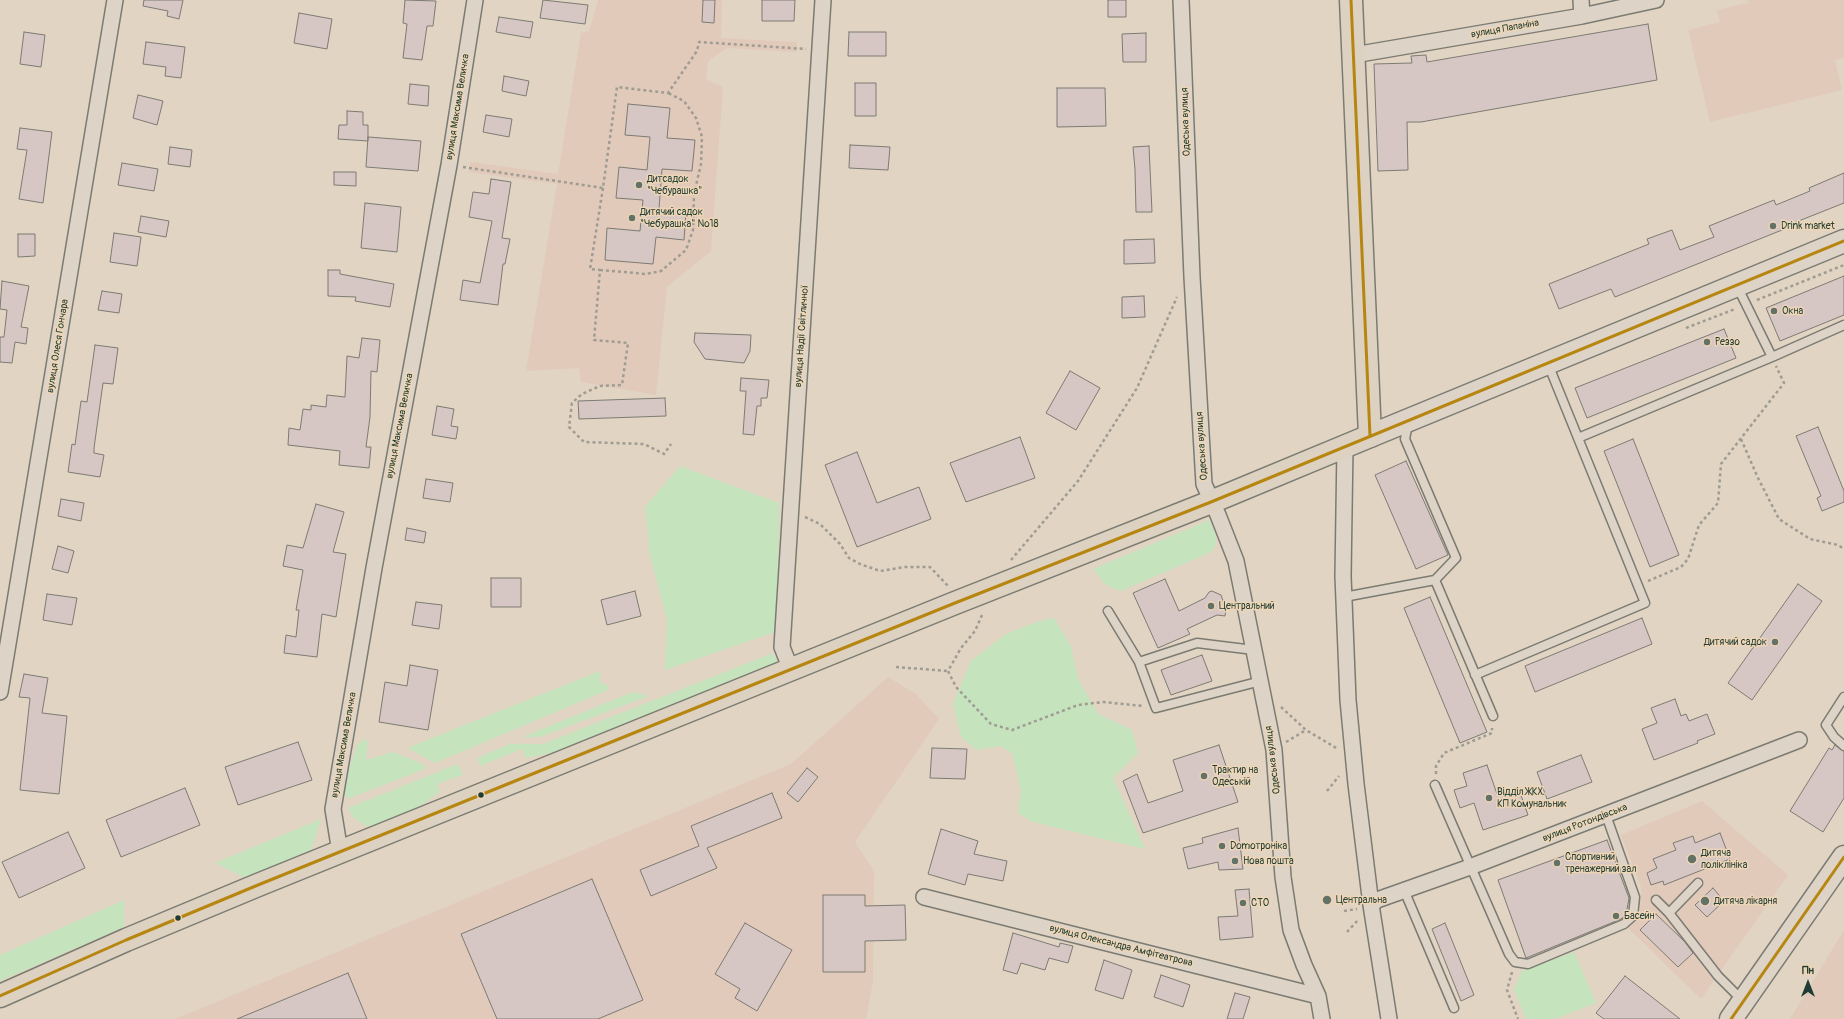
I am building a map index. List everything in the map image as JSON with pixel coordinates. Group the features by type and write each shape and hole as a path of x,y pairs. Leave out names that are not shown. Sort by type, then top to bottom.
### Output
{"main road":[{"path":"1351,0 1370,436"},
{"path":"0,996 134,937 340,852 1211,502 1844,241"},
{"path":"1737,1010 1844,857"}],"street":[{"name":"вулиця Олеся Гончара","path":"0,692 116,0"},
{"name":"вулиця Максима Величка","path":"340,852 333,809 374,568 449,165 475,0"},
{"name":"вулиця Надії Світличної","path":"791,670 782,647 824,0"},
{"name":"Одеська вулиця","path":"1181,0 1192,277 1204,484 1236,561 1274,750 1283,876 1291,930 1304,965 1318,996 1322,1019"},
{"path":"1581,0 1582,16"},
{"name":"вулиця Папаніна","path":"1354,55 1582,16 1656,0"},
{"path":"1345,446 1344,597 1348,700 1371,905 1389,1019"},
{"name":"вулиця Ротондівська","path":"1371,905 1377,900 1606,815 1799,740"},
{"name":"вулиця Олександра Амфітеатрова","path":"924,897 1318,996"}],"lane":[{"path":"1736,285 1772,357"},
{"path":"1578,438 1772,357 1844,325"},
{"path":"1475,675 1645,603 1548,362"},
{"path":"1344,597 1435,580 1456,558 1405,439 1409,420"},
{"path":"1435,580 1493,716"},
{"path":"1108,611 1139,662 1156,708 1262,686"},
{"path":"1139,662 1197,643 1254,650"},
{"path":"1844,697 1826,725 1834,737 1844,746"},
{"path":"1435,785 1508,954 1515,962 1528,964 1624,924 1633,916 1635,897 1606,815"},
{"path":"1669,913 1698,883"},
{"path":"1404,890 1454,1008"},
{"path":"1656,900 1669,913 1718,976 1737,1010"}],"path":[{"path":"668,93 698,51 699,42 820,49"},
{"path":"617,87 668,93 684,101 696,118 702,137 701,164 694,194 693,230 686,250 661,272 646,274 590,269 603,188 617,87"},
{"path":"449,165 603,188"},
{"path":"600,270 594,340 628,343 622,385 600,386 582,394 572,403 569,427 584,442 644,444 664,454 671,444"},
{"path":"1010,561 1078,481 1133,395 1178,295"},
{"path":"1638,585 1681,567 1688,559 1699,525 1718,503 1721,464 1784,383 1772,357"},
{"path":"1741,439 1758,478 1780,519 1810,539 1838,545 1844,549"},
{"path":"791,511 820,524 840,544 849,558 860,564 880,571 904,567 930,567 951,589"},
{"path":"948,671 961,648 975,631 982,615"},
{"path":"896,667 948,671"},
{"path":"948,671 956,687 991,724 1012,730 1078,705 1103,702 1156,708"},
{"path":"1262,686 1306,730 1354,758"},
{"path":"1435,785 1436,766 1444,753 1492,733 1493,716"},
{"path":"1274,750 1306,730"},
{"path":"1515,962 1507,990 1518,1019"}],"shaded area":[{"name":"Дитячий садок \"Чебурашка\" №18","path":"598,0 722,0 721,38 797,42 797,52 727,48 708,61 706,79 723,87 711,251 667,287 656,395 581,382 579,368 526,371 557,184 469,172 470,162 558,174 581,33 589,31"},
{"path":"1748,0 1844,0 1844,58 1835,60 1842,90 1710,122 1688,30 1720,22 1717,10 1748,3"},
{"path":"888,677 916,694 939,719 855,842 874,871 873,982 866,1019 175,1019 791,764"},
{"name":"Дитяча лікарня","path":"1702,801 1788,875 1701,999 1626,926 1640,915 1641,887 1621,835"},
{"path":"1844,930 1844,1019 1790,1019"}],"green space":[{"path":"680,466 779,503 778,631 665,670 667,620 650,555 645,507"},
{"path":"1209,520 1216,535 1216,545 1211,552 1121,591 1104,583 1093,569"},
{"path":"1054,618 1071,646 1078,679 1098,714 1132,730 1138,753 1113,778 1145,849 1033,822 1018,813 1021,790 1012,753 1000,746 976,750 961,737 953,704 971,661 1006,634 1036,622"},
{"path":"773,653 777,662 552,753 526,758 522,749 480,766 477,758 510,744 543,744"},
{"path":"600,671 600,683 608,685 608,690 435,763 407,748"},
{"path":"633,692 649,696 540,737 522,737"},
{"path":"368,740 366,760 393,752 425,765 425,769 347,799 344,790 345,782 357,745 361,741"},
{"path":"458,764 463,775 437,784 440,792 420,806 400,817 373,826 366,826 352,816 348,808"},
{"path":"321,819 311,851 248,879 215,863"},
{"path":"124,900 124,927 0,981 0,955"},
{"path":"1574,952 1596,1003 1555,1019 1526,1019 1514,990 1522,971"}],"building":[{"path":"144,0 183,0 179,19 167,16 168,11 143,6"},
{"path":"405,0 436,1 433,26 427,26 422,60 403,58 407,24 403,23"},
{"path":"543,0 588,5 585,24 540,18"},
{"path":"703,0 715,0 714,23 702,22"},
{"path":"762,0 795,0 794,21 762,21"},
{"path":"1108,0 1126,0 1126,17 1108,17"},
{"path":"299,13 332,19 327,49 294,43"},
{"path":"499,17 533,22 530,38 496,32"},
{"path":"1648,24 1657,80 1421,122 1407,122 1408,170 1378,171 1374,64 1412,63 1411,56 1426,55 1427,62"},
{"path":"24,32 45,35 41,67 20,64"},
{"path":"849,32 886,32 886,56 848,56"},
{"path":"1146,33 1146,62 1123,62 1122,34"},
{"path":"146,42 185,47 181,78 165,76 166,67 143,64"},
{"path":"504,76 529,81 526,96 502,91"},
{"path":"855,83 876,83 876,116 855,116"},
{"path":"410,84 429,86 428,106 408,104"},
{"path":"1057,88 1105,88 1106,126 1057,127"},
{"path":"138,95 163,101 157,125 133,118"},
{"name":"Дитсадок \"Чебурашка\"","path":"628,104 670,108 667,138 695,140 692,171 662,169 659,209 686,212 684,240 656,237 653,264 605,260 607,228 640,231 643,200 616,198 619,167 647,170 650,137 625,135"},
{"path":"347,111 363,112 363,125 368,125 368,141 338,139 339,125 347,125"},
{"path":"486,115 512,119 509,137 483,132"},
{"path":"20,128 52,132 43,203 19,199 27,150 17,149"},
{"path":"368,137 421,141 418,171 366,167"},
{"path":"850,145 890,147 888,170 849,168"},
{"path":"1149,146 1152,212 1136,212 1133,147"},
{"path":"170,147 192,150 190,167 168,164"},
{"path":"122,163 158,169 154,191 118,185"},
{"path":"334,172 356,172 356,186 334,185"},
{"path":"1844,173 1844,203 1786,226 1787,228 1615,297 1611,289 1559,309 1549,284 1649,244 1647,239 1672,230 1680,250 1714,237 1709,226 1774,200 1776,205 1810,191 1809,188"},
{"path":"491,179 511,182 502,238 510,239 505,264 503,264 498,305 460,300 463,280 480,283 492,221 469,217 473,192 489,194"},
{"path":"365,203 401,207 397,252 361,248"},
{"path":"141,216 169,221 166,237 138,232"},
{"path":"114,233 141,237 137,266 110,262"},
{"path":"18,234 35,234 35,256 18,257"},
{"path":"1154,239 1155,263 1124,264 1124,240"},
{"path":"328,270 340,270 340,274 394,284 390,307 355,301 356,297 328,296"},
{"path":"1844,276 1844,315 1780,341 1766,308"},
{"path":"2,281 29,286 21,327 28,328 26,344 15,342 12,363 0,362 0,337 4,337 7,310 0,309"},
{"path":"102,291 122,294 119,313 98,310"},
{"path":"1144,296 1145,317 1122,318 1122,297"},
{"path":"1724,329 1736,358 1587,418 1575,388"},
{"path":"695,333 751,335 750,351 744,363 705,359 694,342"},
{"path":"362,338 380,340 377,372 371,371 370,417 366,447 371,447 369,468 339,465 340,451 288,445 289,428 300,430 303,409 311,410 311,405 326,407 327,395 345,397 347,356 359,358"},
{"path":"95,345 118,348 113,384 103,383 94,448 94,453 104,455 100,477 68,472 72,444 75,445 81,401 87,402"},
{"path":"1070,371 1100,388 1076,430 1046,413"},
{"path":"741,378 769,380 767,398 761,398 761,406 757,406 754,435 743,434 746,391 740,391"},
{"path":"665,398 666,416 579,419 578,401"},
{"path":"437,406 454,409 451,426 458,427 456,439 432,435"},
{"path":"1818,427 1844,491 1844,502 1822,511 1817,498 1821,496 1796,436"},
{"path":"1020,437 1035,478 966,502 950,463"},
{"path":"1633,439 1679,555 1650,567 1604,451"},
{"path":"857,452 877,503 919,487 931,519 857,547 825,465"},
{"path":"1406,461 1448,555 1416,569 1375,475"},
{"path":"426,479 453,483 450,502 423,498"},
{"path":"61,499 84,503 81,521 58,516"},
{"path":"316,504 344,512 333,552 346,554 336,617 322,614 317,657 284,653 286,635 296,637 299,610 296,610 303,570 283,566 287,545 303,548"},
{"path":"407,528 426,532 424,543 405,540"},
{"path":"58,546 74,551 68,573 52,569"},
{"path":"491,578 521,578 521,607 491,607"},
{"path":"1165,579 1179,611 1205,598 1209,592 1212,591 1221,595 1226,609 1225,616 1217,615 1187,629 1190,634 1158,648 1133,593"},
{"name":"Дитячий садок","path":"1798,584 1822,601 1752,700 1728,683"},
{"path":"635,591 641,616 607,625 601,600"},
{"path":"47,594 77,598 72,625 43,620"},
{"path":"1430,597 1487,732 1460,743 1404,608"},
{"path":"416,602 442,605 439,629 412,625"},
{"path":"1642,618 1652,644 1535,692 1525,666"},
{"path":"1202,655 1212,681 1171,695 1161,670"},
{"path":"410,665 438,670 428,730 379,722 385,682 407,686"},
{"path":"24,674 48,678 42,713 67,716 59,794 20,790 30,698 19,697"},
{"path":"1675,699 1681,716 1686,714 1689,721 1707,714 1715,734 1697,741 1698,743 1654,760 1642,729 1657,723 1651,708"},
{"path":"298,742 312,780 238,805 225,767"},
{"name":"Трактир на Одеській","path":"1219,745 1238,802 1143,833 1123,781 1137,774 1148,803 1183,791 1173,760"},
{"path":"1835,745 1844,751 1844,798 1823,832 1790,811 1829,748 1832,750"},
{"path":"932,748 967,749 965,779 930,778"},
{"path":"1581,755 1592,782 1547,799 1537,772"},
{"name":"Відділ ЖКХ. КП Комунальник","path":"1487,765 1497,794 1518,787 1528,815 1483,830 1474,803 1460,808 1454,790 1467,786 1463,773"},
{"path":"807,768 818,777 798,802 787,793"},
{"path":"185,788 200,825 121,857 106,820"},
{"path":"772,793 782,818 707,848 717,868 651,896 640,870 699,846 691,826"},
{"name":"Domoтроніка","path":"1238,828 1243,869 1219,870 1218,862 1188,869 1183,848 1203,843 1202,838"},
{"path":"941,829 978,841 974,854 1007,861 1003,881 968,874 965,885 928,874"},
{"path":"68,832 85,868 19,898 2,862"},
{"name":"Дитяча поліклініка","path":"1720,833 1730,859 1664,885 1663,881 1651,885 1647,873 1657,868 1653,859 1676,850 1673,843 1693,836 1695,843"},
{"path":"1607,840 1629,898 1626,915 1621,919 1526,958 1498,880"},
{"path":"592,879 643,1000 598,1019 497,1019 461,934"},
{"path":"1713,888 1724,901 1707,917 1695,905"},
{"name":"СТО","path":"1249,889 1253,937 1220,940 1218,917 1238,916 1235,890"},
{"path":"823,895 865,895 865,906 905,905 906,940 865,941 865,972 823,972"},
{"path":"1656,914 1685,942 1693,953 1678,967 1640,930"},
{"path":"745,923 792,950 757,1011 735,998 740,989 715,974"},
{"path":"1445,923 1474,995 1461,1001 1432,929"},
{"path":"1013,933 1059,947 1060,943 1073,946 1068,963 1049,958 1045,970 1021,963 1017,974 1003,970"},
{"path":"1104,960 1132,970 1123,999 1095,990"},
{"path":"348,973 367,1019 237,1019"},
{"path":"1161,975 1190,985 1183,1007 1154,997"},
{"path":"1625,976 1680,1019 1604,1019 1596,1013"},
{"path":"1235,993 1250,997 1243,1019 1227,1019"}],"transit line":[{"path":"1351,0 1370,436"},
{"path":"0,996 126,940 258,885 955,603 1211,502 1844,241"},
{"path":"1731,1019 1844,857"}],"place":[{"name":"Дитсадок \"Чебурашка\"","path":"639,185"},
{"name":"Дитячий садок \"Чебурашка\" №18","path":"632,218"},
{"name":"Drink market","path":"1773,226"},
{"name":"Окна","path":"1774,311"},
{"name":"Реззо","path":"1707,342"},
{"name":"Центральний","path":"1211,606"},
{"name":"Дитячий садок","path":"1775,642"},
{"name":"Трактир на Одеській","path":"1204,776"},
{"name":"Відділ ЖКХ. КП Комунальник","path":"1489,798"},
{"name":"Domoтроніка","path":"1222,846"},
{"name":"Дитяча поліклініка","path":"1692,859"},
{"name":"Нова пошта","path":"1235,861"},
{"name":"Спортивний тренажерний зал","path":"1557,863"},
{"name":"Центральна","path":"1327,900"},
{"name":"Дитяча лікарня","path":"1705,901"},
{"name":"СТО","path":"1243,903"},
{"name":"Басейн","path":"1616,916"}]}
